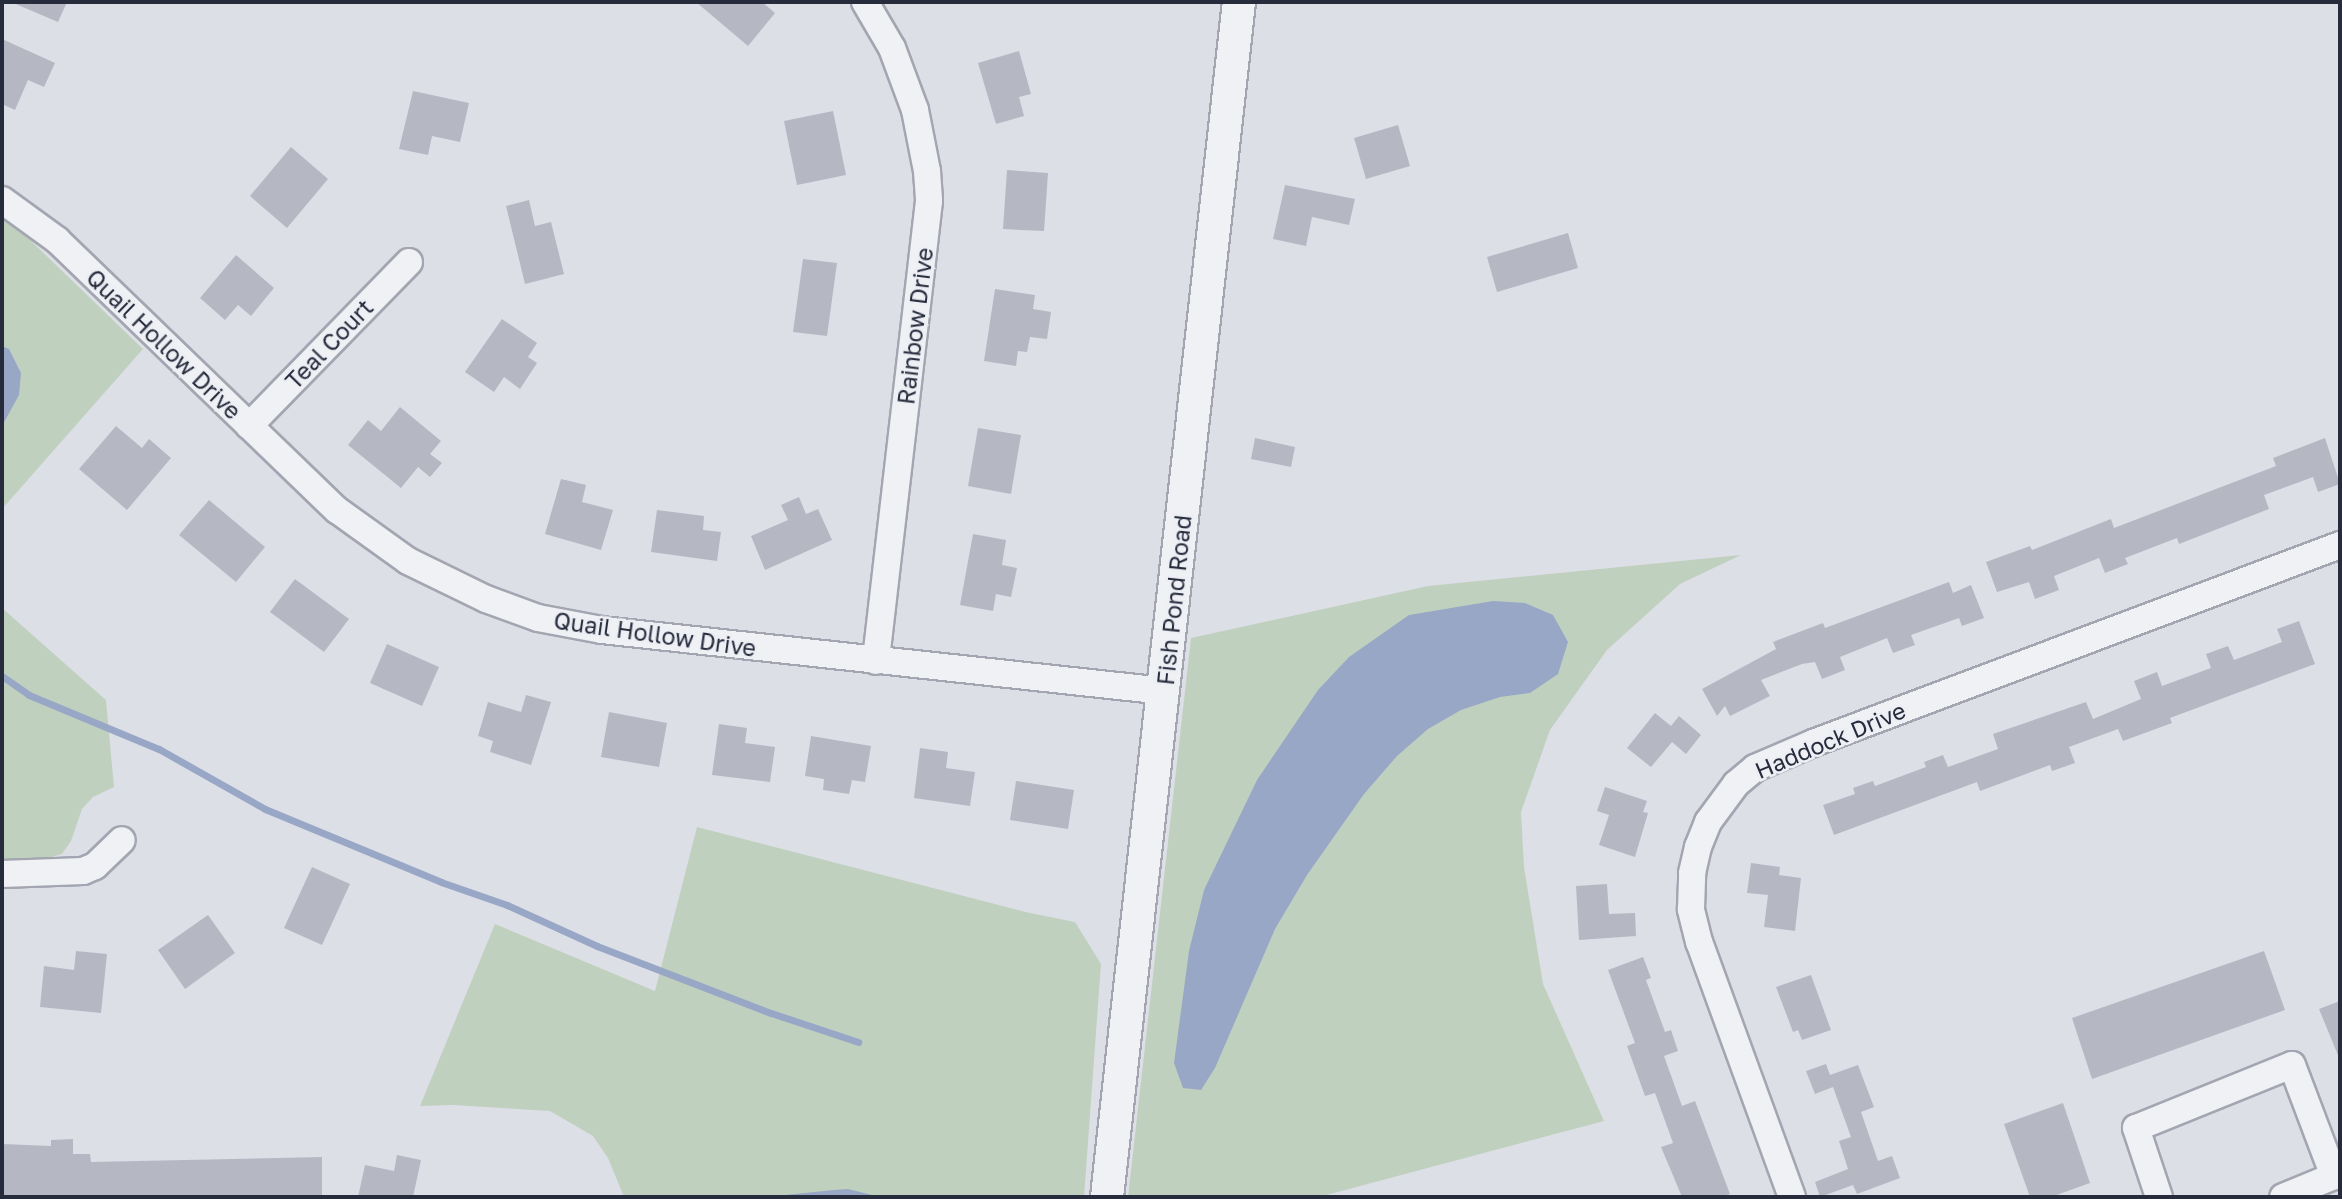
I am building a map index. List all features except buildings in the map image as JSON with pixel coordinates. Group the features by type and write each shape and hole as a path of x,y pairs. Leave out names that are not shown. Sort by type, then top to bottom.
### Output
{"street":[{"name":"Rainbow Drive","path":"865,2 892,48 915,110 927,170 929,201 876,661"},
{"name":"Fish Pond Road","path":"1107,1197 1239,2"},
{"name":"Quail Hollow Drive","path":"2,200 57,240 337,510 382,544 432,574 504,606 564,624 602,630 1164,691"},
{"name":"Teal Court","path":"249,426 409,262"},
{"name":"Haddock Drive","path":"1792,1197 1714,985 1691,909 1692,873 1698,846 1709,822 1736,784 1755,768 1813,743 2340,545"},
{"path":"2,874 83,871 106,857 122,840"},
{"path":"2159,1197 2136,1128 2292,1065 2334,1176 2283,1197"}],"green space":[{"path":"2,218 28,238 143,349 2,509"},
{"path":"1741,555 1680,584 1607,650 1550,730 1521,812 1524,867 1543,984 1604,1121 1319,1197 1128,1197 1191,638 1428,586"},
{"path":"2,608 106,700 114,787 93,797 82,809 71,841 62,854 42,860 2,860"},
{"path":"697,827 1030,913 1075,922 1101,964 1084,1197 624,1197 608,1158 593,1136 550,1111 453,1105 420,1106 495,924 655,991"}],"water":[{"path":"2,346 9,349 21,373 19,395 2,426"},
{"path":"1493,601 1525,603 1553,615 1568,642 1558,674 1530,693 1500,697 1461,710 1428,729 1397,756 1364,794 1307,875 1275,929 1215,1068 1201,1090 1183,1088 1174,1063 1189,951 1204,890 1257,780 1318,690 1349,657 1409,615"},
{"path":"848,1189 880,1197 765,1197 834,1190"}],"waterway":[{"path":"2,676 29,695 159,749 265,809 441,882 507,905 597,946 771,1013 858,1042"}]}
